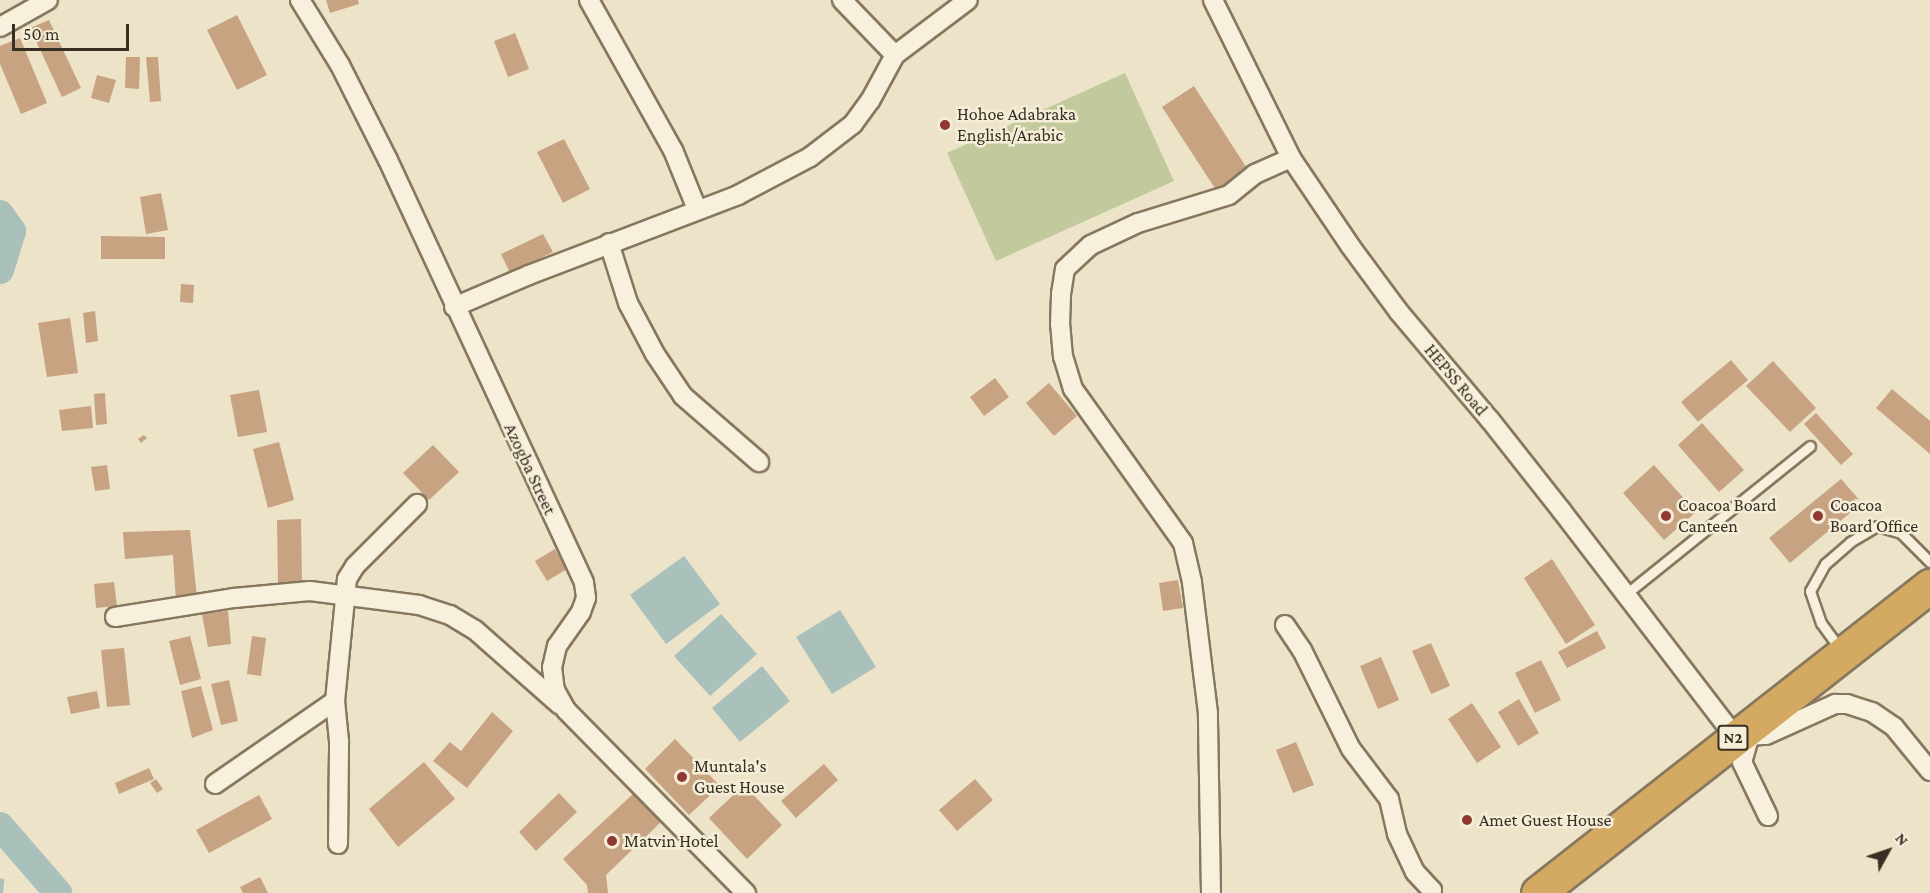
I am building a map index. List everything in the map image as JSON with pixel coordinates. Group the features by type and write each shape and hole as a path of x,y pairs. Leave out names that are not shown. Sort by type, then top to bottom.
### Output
{"highway":[{"name":"N2","path":"1547,890 1742,738 1843,653 1930,586"}],"street":[{"path":"0,27 48,0"},
{"name":"Azogba Street","path":"300,0 340,65 388,160 584,584 586,598 581,612 557,646 552,667 555,690 566,710 746,893"},
{"path":"589,0 668,141 697,209"},
{"path":"842,0 895,55"},
{"path":"454,307 609,243 738,195 780,175 854,124 870,101 895,55 968,0"},
{"name":"HEPSS Road","path":"1213,0 1291,158 1351,247 1399,312 1490,420 1742,738"},
{"path":"1211,893 1208,713 1192,582 1183,543 1073,389 1062,357 1061,294 1065,269 1091,245 1138,223 1229,195 1255,174 1291,158"},
{"path":"609,243 628,303 655,354 683,396 714,426 759,462"},
{"path":"338,844 339,741 335,701 346,595 351,571 417,504"},
{"path":"115,617 272,594 310,591 419,605 450,615 475,630 566,710"},
{"path":"1285,625 1302,650 1351,748 1389,799 1397,834 1415,872 1431,890 1431,893"},
{"path":"215,784 335,701"},
{"path":"1768,816 1742,762 1742,738 1784,729 1835,704 1847,704 1872,712 1894,727 1930,771"}],"lane":[{"path":"1626,594 1810,446"},
{"path":"1843,653 1821,623 1811,597 1813,580 1825,564 1850,542 1877,526 1901,533 1930,562"}],"green space":[{"path":"1125,73 1174,181 996,261 947,153"}],"water":[{"path":"684,556 720,604 666,644 630,595"},
{"path":"840,610 876,667 832,694 796,637"},
{"path":"721,614 757,654 710,696 674,656"},
{"path":"762,666 790,701 740,742 712,708"}],"building":[{"path":"326,0 358,0 359,4 330,13"},
{"path":"237,15 267,75 237,90 207,30"},
{"path":"49,20 81,88 62,97 30,28"},
{"path":"515,33 529,69 508,77 494,41"},
{"path":"20,38 47,103 21,114 0,64 0,46"},
{"path":"126,57 140,57 139,89 125,88"},
{"path":"146,57 158,57 161,101 150,102"},
{"path":"97,75 116,80 109,103 91,98"},
{"path":"1194,86 1250,173 1218,193 1162,107"},
{"path":"564,139 590,189 563,203 537,152"},
{"path":"161,193 168,230 146,234 140,197"},
{"path":"543,234 553,252 510,273 501,254"},
{"path":"101,236 165,237 165,259 101,259"},
{"path":"181,284 194,285 193,303 180,302"},
{"path":"95,311 98,341 86,343 83,313"},
{"path":"70,318 78,373 47,377 38,323"},
{"path":"1731,360 1748,380 1698,422 1681,402"},
{"path":"1773,361 1816,408 1790,432 1746,386"},
{"path":"995,378 1009,397 984,416 970,397"},
{"path":"1049,383 1077,416 1054,436 1026,403"},
{"path":"1892,389 1930,421 1930,454 1876,408"},
{"path":"259,390 267,432 238,437 230,395"},
{"path":"105,393 107,424 96,425 94,394"},
{"path":"91,406 93,428 62,431 59,410"},
{"path":"1816,413 1853,454 1841,465 1804,424"},
{"path":"1702,423 1744,470 1719,492 1678,445"},
{"path":"144,435 147,438 141,443 138,439"},
{"path":"279,442 294,500 268,508 253,449"},
{"path":"433,445 459,472 429,500 403,473"},
{"path":"107,465 110,489 95,491 91,467"},
{"path":"1654,465 1696,512 1664,540 1623,493"},
{"path":"1841,479 1862,503 1790,563 1769,538"},
{"path":"301,519 302,582 278,585 277,520"},
{"path":"190,530 197,598 176,601 173,555 125,559 123,532"},
{"path":"555,549 567,569 547,581 535,561"},
{"path":"1552,559 1595,625 1566,644 1524,578"},
{"path":"1178,580 1183,608 1163,611 1159,583"},
{"path":"114,582 117,606 96,608 94,584"},
{"path":"228,611 231,644 208,647 202,614"},
{"path":"1597,631 1606,648 1567,668 1558,652"},
{"path":"190,636 201,679 180,685 169,641"},
{"path":"252,636 266,638 261,676 247,674"},
{"path":"1431,643 1450,686 1431,694 1412,651"},
{"path":"124,648 130,705 107,707 101,650"},
{"path":"1381,657 1399,700 1378,709 1360,666"},
{"path":"1541,660 1561,700 1535,713 1515,673"},
{"path":"229,680 238,721 221,725 211,684"},
{"path":"201,686 213,730 192,738 181,691"},
{"path":"97,691 100,708 71,714 67,697"},
{"path":"1519,699 1539,733 1518,746 1498,712"},
{"path":"1472,703 1501,747 1477,763 1448,719"},
{"path":"492,712 513,731 467,788 433,761 450,742 461,751"},
{"name":"Muntala's Guest House","path":"675,739 720,786 689,815 645,769"},
{"path":"1296,742 1314,785 1293,793 1276,750"},
{"path":"424,762 455,799 398,847 369,809"},
{"path":"824,764 838,780 796,818 781,801"},
{"path":"149,768 154,779 119,794 115,783"},
{"path":"156,779 163,789 157,793 150,783"},
{"path":"975,779 993,800 957,831 939,810"},
{"path":"744,785 782,825 747,859 709,818"},
{"path":"559,793 577,812 536,851 519,832"},
{"name":"Matvin Hotel","path":"634,793 661,822 606,875 608,893 588,893 587,885 563,859"},
{"path":"259,795 272,819 209,853 196,830"},
{"path":"260,877 268,893 243,893 240,887"}],"waterway":[{"path":"0,214 12,231 0,270"},
{"path":"0,826 58,893"},
{"path":"0,893 1,881"}],"place":[{"name":"Hohoe Adabraka English/Arabic","path":"945,125"},
{"name":"Coacoa Board Canteen","path":"1666,516"},
{"name":"Coacoa Board Office","path":"1818,516"},
{"name":"Muntala's Guest House","path":"682,777"},
{"name":"Amet Guest House","path":"1467,820"},
{"name":"Matvin Hotel","path":"612,841"}]}
